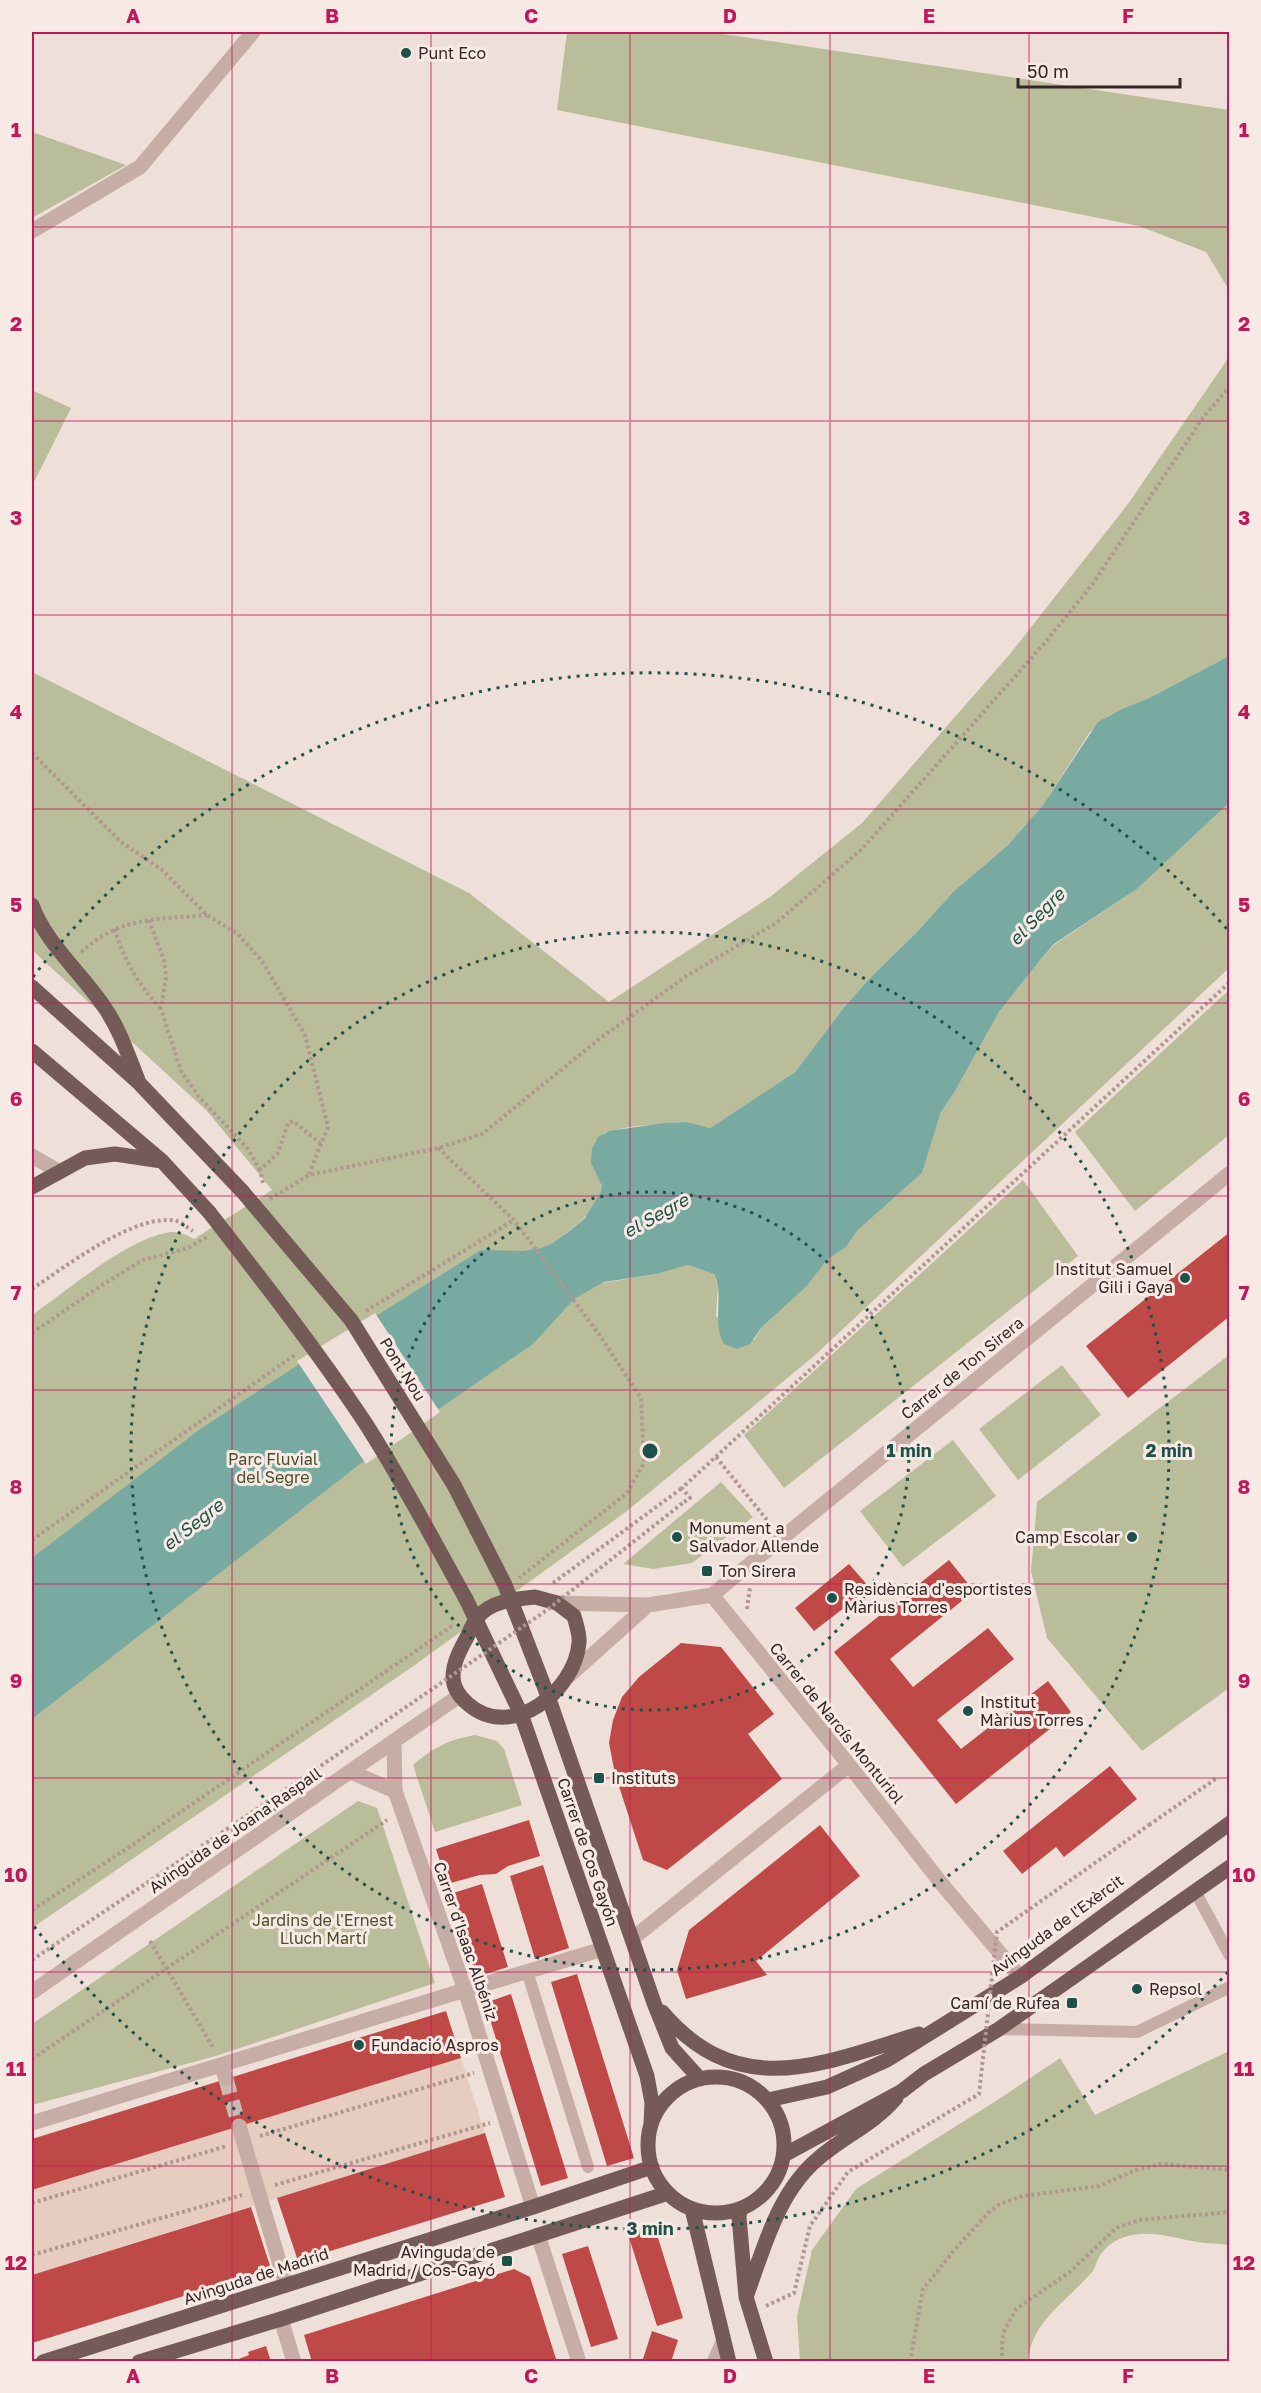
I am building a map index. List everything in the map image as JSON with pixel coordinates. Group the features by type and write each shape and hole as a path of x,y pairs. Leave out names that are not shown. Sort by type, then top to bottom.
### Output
{"main road":[{"path":"32,905 49,935 104,1006 139,1083"},
{"name":"Pont Nou","path":"32,987 139,1083 242,1191 351,1320 454,1485 507,1591"},
{"path":"32,1051 162,1161 209,1212 266,1284 364,1421 416,1507 472,1609 453,1678 459,1696 476,1711 498,1718 521,1714 549,1699 570,1675 579,1642 574,1616 557,1603 507,1591 490,1607 472,1609"},
{"path":"32,1187 85,1158 116,1154 162,1161"},
{"name":"Carrer de Cos Gayón","path":"507,1591 549,1699 654,2003 672,2048 700,2079"},
{"name":"Carrer de Cos Gayón","path":"472,1609 521,1714 603,1949 647,2076 652,2103 651,2124"},
{"name":"Avinguda de l'Exèrcit","path":"768,2100 827,2086 887,2060 1020,1977 1230,1823"},
{"path":"784,2155 902,2091 924,2074 999,2029 1230,1866"},
{"path":"654,2003 672,2024 697,2044 746,2067 776,2070 824,2063 934,2029"},
{"path":"724,2078 748,2085 768,2100 782,2126 784,2155 776,2178 761,2197 740,2209 716,2213 692,2209 668,2193 658,2181 652,2167 648,2146 651,2124 662,2104 670,2096 679,2088 700,2079 724,2078"},
{"path":"746,2297 783,2200 819,2158 883,2114 902,2091"},
{"name":"Avinguda de Madrid","path":"43,2361 533,2207 652,2167"},
{"path":"139,2361 281,2319 668,2193"},
{"path":"692,2209 729,2361"},
{"path":"740,2209 746,2297 766,2361"}],"street":[{"path":"32,231 140,167 254,32"},
{"path":"32,1156 60,1172"},
{"name":"Carrer de Ton Sirera","path":"712,1595 1230,1173"},
{"path":"32,1176 32,1187"},
{"path":"557,1603 648,1605 712,1595"},
{"name":"Carrer de Narcís Monturiol","path":"712,1595 942,1877 1020,1977"},
{"path":"570,1675 648,1605"},
{"name":"Avinguda de Joana Raspall","path":"32,1992 459,1696"},
{"name":"Carrer d'Isaac Albéniz","path":"394,1741 395,1791 465,1990 533,2207"},
{"path":"632,1939 849,1765"},
{"path":"351,1772 395,1791"},
{"path":"32,2123 223,2072 465,1990 603,1949"},
{"path":"239,2126 286,2285"},
{"path":"538,2235 579,2361"},
{"path":"281,2319 294,2361"},
{"path":"714,2361 723,2342"}],"lane":[{"path":"1196,1891 1230,1956"},
{"path":"527,1971 588,2167"},
{"path":"999,2029 1137,2032 1230,1987"}],"path":[{"path":"268,1199 309,1175 438,1148 482,1134 598,1040 688,975 776,923 861,850 1043,645 1092,585 1202,419 1230,386"},
{"path":"32,753 121,842 161,869 207,915 238,934 262,961 305,1035 328,1127 309,1175"},
{"path":"69,962 96,938 114,929 149,920 207,915"},
{"path":"149,920 165,969 161,1010"},
{"path":"114,929 129,969 161,1010 181,1071 200,1097 248,1149 261,1170 263,1183"},
{"path":"550,1585 682,1488 1230,982"},
{"path":"261,1170 278,1153 288,1123 293,1121 301,1126 321,1144"},
{"path":"438,1148 514,1220 601,1336 641,1398 644,1463 627,1493 507,1591"},
{"path":"365,1311 514,1220"},
{"path":"32,1289 79,1258 130,1230 155,1221 178,1221 193,1231"},
{"path":"32,1334 102,1285 143,1260 188,1248 208,1236"},
{"path":"32,1540 276,1366 306,1348"},
{"path":"716,1457 771,1525"},
{"path":"32,1960 306,1776 547,1610 690,1498 682,1488"},
{"path":"32,1910 128,1848 472,1609"},
{"path":"764,2307 794,2293 810,2226 848,2172 979,2094 998,1932 1217,1778"},
{"path":"32,2059 387,1820"},
{"path":"150,1941 213,2046"},
{"path":"910,2361 923,2289 956,2248 990,2211 1000,2204 1023,2196 1099,2186 1136,2170 1161,2164 1230,2170"},
{"path":"1002,2361 1004,2331 1016,2308 1065,2277 1116,2228 1139,2220 1230,2212"}],"green space":[{"path":"567,32 710,32 1229,110 1229,290 1206,252 1139,226 557,110"},
{"path":"32,132 126,165 32,218"},
{"name":"Parc Fluvial del Segre","path":"1229,357 1229,656 1147,699 1110,715 1090,732 1043,805 1008,845 953,892 918,931 870,978 845,1006 795,1072 710,1128 679,1122 629,1127 604,1133 592,1158 594,1169 602,1184 601,1195 586,1216 561,1237 602,1283 657,1274 688,1265 714,1274 718,1287 716,1316 754,1340 761,1328 807,1286 827,1260 846,1247 858,1230 922,1173 941,1112 999,1012 1041,959 1054,945 1137,889 1229,803 1229,968 814,1356 627,1511 412,1667 32,1928 32,1315 99,1266 138,1243 156,1235 172,1232 194,1239 272,1190 207,1111 32,950 32,672 469,893 609,1002 770,897 862,823 1010,654 1128,504"},
{"path":"32,390 71,408 32,486"},
{"path":"1229,990 1229,1135 1135,1211 1075,1132"},
{"path":"1023,1180 1078,1256 784,1488 744,1435"},
{"name":"Camp Escolar","path":"1229,1355 1229,1688 1142,1751 1047,1638 1031,1571 1037,1502"},
{"path":"1062,1365 1101,1415 1018,1480 979,1429"},
{"path":"953,1440 996,1496 903,1567 860,1511"},
{"path":"721,1482 753,1517 692,1563 653,1569 623,1564"},
{"path":"475,1735 497,1741 504,1749 522,1805 435,1832 413,1765 442,1745"},
{"name":"Jardins de l'Ernest Lluch Martí","path":"358,1801 377,1808 435,1983 216,2056 32,2105 32,2024"},
{"path":"1229,2051 1229,2245 1146,2234 1128,2236 1115,2241 1102,2253 1091,2273 1043,2323 1031,2347 1028,2361 800,2361 797,2316 812,2250 856,2189 1060,2058 1095,2115"}],"shaded area":[{"path":"461,2058 485,2133 32,2275 32,2190"}],"water":[{"name":"el Segre","path":"1229,656 1229,803 1137,889 1054,944 999,1012 941,1112 922,1173 858,1230 846,1247 827,1260 807,1286 761,1328 750,1344 737,1349 724,1344 718,1326 718,1291 714,1274 688,1265 657,1274 604,1282 575,1298 533,1344 369,1457 32,1719 32,1558 199,1430 481,1250 524,1251 541,1248 553,1243 568,1232 585,1218 601,1192 602,1186 591,1163 592,1149 598,1137 609,1131 664,1123 686,1122 710,1128 795,1072 845,1006 870,978 918,931 953,892 1008,845 1043,805 1098,722"}],"pier":[{"path":"375,1313 440,1412 366,1464 297,1361"}],"building":[{"path":"1230,1232 1230,1316 1128,1398 1086,1346"},
{"path":"949,1560 974,1591 890,1659 913,1687 988,1628 1014,1659 937,1720 961,1749 1048,1681 1071,1712 956,1804 834,1652"},
{"name":"Residència d'esportistes Màrius Torres","path":"849,1564 870,1588 814,1631 795,1608"},
{"path":"681,1643 721,1647 774,1714 748,1734 782,1779 667,1870 643,1860 615,1774 609,1743 613,1720 622,1697 639,1677"},
{"path":"1110,1766 1137,1799 1064,1857 1056,1847 1022,1874 1003,1851"},
{"path":"529,1820 540,1856 508,1866 496,1874 480,1875 447,1884 436,1849"},
{"path":"820,1825 860,1876 756,1961 767,1975 686,1999 677,1970 689,1930"},
{"path":"543,1865 569,1948 535,1959 510,1876"},
{"path":"482,1884 508,1967 476,1977 450,1894"},
{"path":"577,1974 634,2158 607,2166 551,1982"},
{"path":"511,1994 568,2178 541,2186 485,2003"},
{"path":"446,2011 461,2058 32,2190 32,2139"},
{"path":"485,2133 505,2197 298,2261 277,2198"},
{"path":"251,2207 271,2269 32,2343 32,2275"},
{"path":"654,2225 683,2318 657,2326 628,2234"},
{"path":"588,2246 618,2339 591,2347 562,2254"},
{"path":"514,2269 530,2277 557,2362 312,2362 304,2335"},
{"path":"652,2331 678,2340 671,2362 642,2362"},
{"path":"266,2346 271,2362 231,2362 249,2355 248,2352"}],"tunnel":[{"path":"226,2079 239,2126"}],"place":[{"name":"Punt Eco","path":"406,53"},
{"name":"Institut Samuel Gili i Gaya","path":"1185,1278"},
{"name":"Monument a Salvador Allende","path":"677,1537"},
{"name":"Camp Escolar","path":"1132,1537"},
{"name":"Ton Sirera","path":"707,1571"},
{"name":"Residència d'esportistes Màrius Torres","path":"832,1598"},
{"name":"Institut Màrius Torres","path":"968,1711"},
{"name":"Instituts","path":"599,1778"},
{"name":"Repsol","path":"1137,1989"},
{"name":"Camí de Rufea","path":"1072,2003"},
{"name":"Fundació Aspros","path":"359,2045"},
{"name":"Avinguda de Madrid / Cos-Gayó","path":"507,2261"}]}
